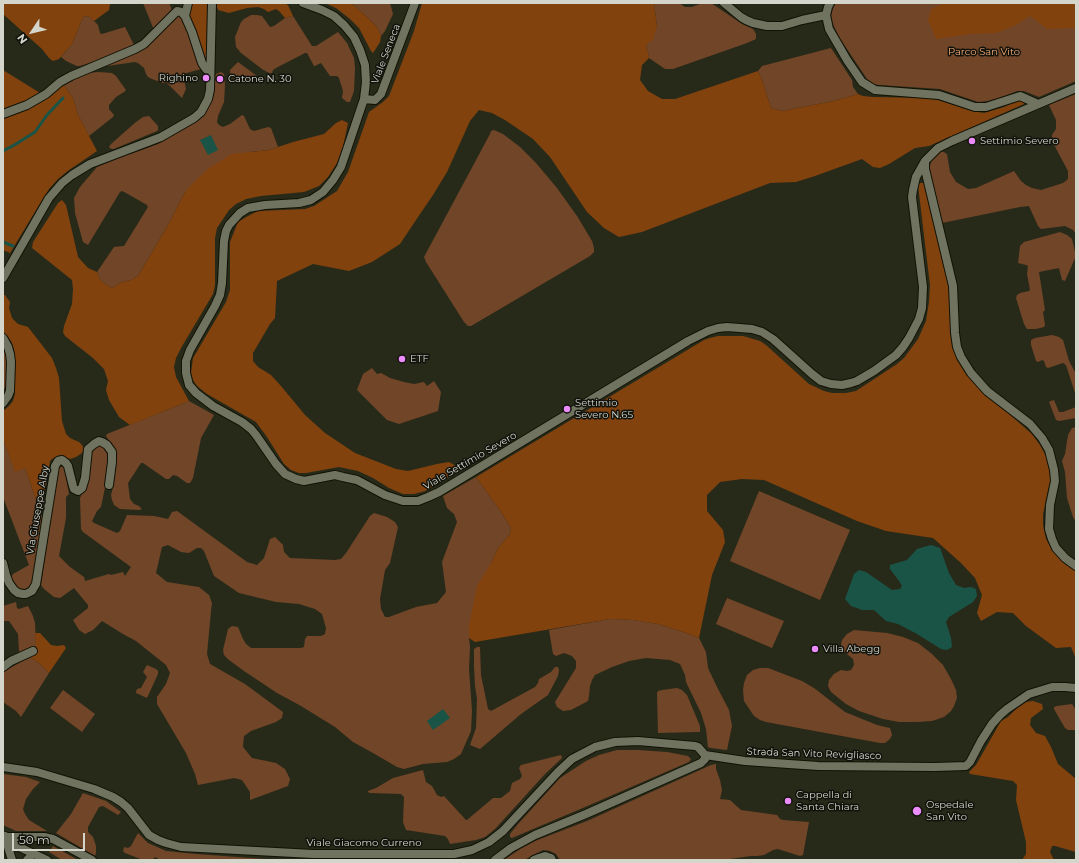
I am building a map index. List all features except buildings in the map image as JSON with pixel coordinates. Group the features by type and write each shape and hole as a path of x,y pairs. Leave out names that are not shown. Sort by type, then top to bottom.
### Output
{"street":[{"path":"185,16 188,3"},
{"path":"3,278 49,198 72,175 90,164 154,141 178,128 201,112 208,99 210,90 212,3"},
{"name":"Viale Settimio Severo","path":"303,3 334,16 354,37 360,50 365,65 366,82 364,99 351,139 341,167 334,180 323,192 311,200 299,203 265,205 248,208 236,216 229,225 224,241 220,295 190,350 186,361 186,374 189,385 196,393 213,406 242,422 251,429 276,464 285,474 296,479 304,481 335,475 357,480 385,495 403,501 418,501 428,498 688,341 708,331 718,328 752,329 762,332 773,339 812,374 831,384 842,385 857,381 896,355 903,347 919,320 922,308 923,288 912,197 916,177 925,161"},
{"name":"Viale Seneca","path":"364,99 375,100 381,94 416,3"},
{"path":"724,3 746,20 767,26 782,26 826,15"},
{"path":"830,3 826,15 829,29 862,82 875,90 939,95 975,107 986,107 1020,96 1038,104"},
{"path":"3,114 27,105 46,94 60,82 71,76 144,44 177,11 181,12 185,16 202,63 210,73"},
{"path":"1076,88 938,148 925,161 924,169 953,286 957,347 979,382 987,391 1030,424 1042,438 1049,450 1055,481 1050,505 1049,529 1056,548 1065,558 1076,566"},
{"path":"3,338 8,347 11,362 10,391 3,403"},
{"name":"Via Giuseppe Alby","path":"3,563 8,579 14,590 23,594 30,593 36,584 55,466 58,461 62,460 66,463 74,489 78,491 82,488 85,478 88,449 96,442 100,441 110,448 112,456 109,485"},
{"path":"3,667 11,661 33,651"},
{"name":"Strada San Vito Revigliasco","path":"705,755 745,761 824,766 966,766 970,762 992,724 1007,709 1029,694 1052,687 1076,688"},
{"name":"Viale Giacomo Curreno","path":"3,767 37,772 94,789 113,797 128,808 150,835 158,840 181,847 312,854 454,854 472,850 489,842 503,831 572,759 594,747 615,742 638,741 695,746 698,747 705,755"},
{"path":"496,860 511,848 535,836 700,763 705,759 705,755"},
{"path":"6,841 14,837 44,837 53,839 92,860"},
{"path":"6,841 15,845 30,857 47,860"},
{"path":"6,841 12,860"},
{"path":"534,860 545,856 551,858 552,860"}],"green space":[{"path":"143,3 169,3 172,10 154,30"},
{"path":"351,3 390,3 393,14 381,36 377,27"},
{"path":"654,3 679,3 685,7 692,7 702,3 711,3 742,24 753,29 756,34 756,39 673,69 665,69 649,58 646,47 657,26"},
{"name":"Parco San Vito","path":"836,3 1076,3 1076,81 1039,97 1024,91 1017,91 1000,98 978,102 940,89 873,84 867,79 839,37 833,24 831,16"},
{"path":"251,15 262,16 270,27 274,26 285,18 293,16 312,46 316,46 338,32 347,43 354,58 354,91 350,102 347,102 342,98 343,91 339,78 337,76 330,76 321,63 314,66 307,53 276,68 272,73 269,73 241,53 236,47 235,37 241,22"},
{"path":"88,16 98,25 100,33 102,34 125,27 134,45 133,47 80,66 66,61 61,57 72,44 83,17"},
{"path":"176,16 183,18 187,26 198,65 201,69 183,74 186,89 182,98 167,83 163,83 148,77 144,68 138,63 135,62 100,67 129,55"},
{"path":"831,48 852,80 853,87 858,94 834,101 782,111 771,108 758,71 762,66"},
{"path":"238,62 257,76 249,83 240,83 235,81 230,73 230,70"},
{"path":"221,72 224,74 225,85 224,102 217,122 219,125 223,127 230,124 242,115 244,116 250,129 254,131 268,127 271,128 278,147 269,150 250,152 185,192 168,225 138,276 131,280 122,282 112,288 99,278 97,272 114,247 124,246 148,207 126,193 122,191 120,192 88,245 83,242 75,213 74,198 80,187 97,167 120,157 158,144 204,115 213,97 216,74"},
{"path":"89,73 112,73 126,90 116,97 109,105 109,109 114,115 113,117 89,136 78,115 73,98 63,84"},
{"path":"1076,94 1076,234 1073,230 1065,226 1041,229 1038,226 1029,206 942,223 929,169 932,159 942,151 947,154 950,172 956,182 968,189 976,188 1014,171 1026,185 1041,190 1063,183 1068,179 1068,171 1052,141 1052,135 1056,129 1056,120 1049,105"},
{"path":"149,116 158,126 157,131 114,149 109,147 136,122 143,117"},
{"path":"494,130 503,134 520,147 557,188 577,216 592,241 594,252 590,256 471,326 468,326 464,322 424,257 491,131"},
{"path":"1060,232 1072,239 1076,256 1065,281 1062,280 1059,268 1039,272 1045,310 1043,312 1045,325 1044,327 1036,329 1027,329 1016,298 1020,293 1030,290 1027,274 1028,266 1018,263 1020,246 1024,242"},
{"path":"1052,335 1063,340 1069,361 1076,374 1076,396 1066,365 1063,363 1048,368 1046,367 1044,361 1036,361 1031,340"},
{"path":"3,345 7,354 6,385 3,391"},
{"path":"372,368 377,374 381,373 390,378 404,382 414,384 424,382 427,386 434,381 441,392 438,411 399,424 387,420 357,390 363,374"},
{"path":"1054,400 1059,412 1076,407 1076,418 1059,421 1056,420 1049,402"},
{"path":"189,401 214,415 201,438 193,478 190,483 187,483 173,475 169,479 166,479 141,463 128,483 130,499 134,504 142,509 120,509 114,505 111,495 114,484 112,480 115,454 113,446 106,436 107,434"},
{"path":"1076,427 1076,522 1067,498 1065,472 1062,461 1065,454 1068,435 1072,428"},
{"path":"3,439 15,471 25,468 42,517 32,585 25,590 17,588 11,577 13,574 29,565 3,497"},
{"path":"95,447 104,447 110,454 108,473 101,507 97,511 92,521 117,533 120,531 127,515 154,516 168,519 172,512 177,511 247,562 257,565 264,558 270,539 275,537 283,545 284,552 290,558 341,559 370,516 374,513 387,517 395,522 398,527 390,563 385,570 380,599 381,609 385,617 389,617 416,607 437,603 446,592 442,562 457,522 454,514 447,508 443,496 476,477 511,528 510,534 498,548 491,563 469,638 469,669 472,711 471,731 461,754 447,762 423,764 404,769 397,767 353,742 335,727 277,693 244,671 224,655 223,650 228,629 232,626 238,627 246,644 251,648 301,648 304,647 307,636 321,636 325,634 326,628 322,614 315,609 299,604 276,602 239,593 214,576 204,551 201,548 197,548 189,553 181,552 168,545 162,547 156,573 167,582 199,587 209,595 212,603 207,654 210,664 245,684 283,712 282,718 276,722 251,731 244,736 243,747 252,758 276,763 285,769 290,779 288,786 250,800 250,792 242,780 234,778 198,785 186,753 157,704 157,697 166,684 170,673 166,665 136,641 102,621 93,630 85,634 79,630 73,620 88,608 88,605 74,588 60,598 54,597 41,585 58,468 61,467 64,467 69,494 66,497 66,518 59,556 70,567 84,577 85,581 109,574 111,575 123,572 125,576 131,567 81,529 80,498 88,481 91,454"},
{"path":"759,491 850,530 820,600 730,561"},
{"path":"727,598 784,621 772,648 716,624"},
{"path":"16,602 17,608 19,609 28,606 35,623 36,646 21,653 19,651 18,634 9,621 3,621 3,606"},
{"path":"610,619 633,620 658,624 699,638 706,652 708,668 729,710 732,726 727,750 708,747 706,729 701,713 686,682 685,675 680,664 670,660 646,658 629,661 612,667 595,675 590,686 588,701 571,710 563,711 557,707 555,702 576,668 576,661 572,656 564,653 556,656 553,654 549,630"},
{"path":"854,630 887,633 903,637 918,643 932,654 943,665 956,690 957,698 951,711 944,717 932,721 899,722 883,719 859,711 846,704 831,692 828,686 829,680 834,674 841,670 851,670 854,665 853,659 843,651 841,645 842,640 847,634"},
{"path":"480,647 481,675 488,709 491,711 535,687 539,679 551,672 555,667 558,667 559,670 558,676 548,695 521,714 480,749 470,745 476,728 477,699 475,686 474,649"},
{"path":"30,657 39,663 49,673 21,717 16,711 3,702 3,672"},
{"path":"147,665 156,669 158,674 147,698 136,692 137,689 141,688 147,677 143,672"},
{"path":"768,668 802,681 814,688 845,712 877,725 890,728 892,735 890,739 885,743 880,743 760,720 754,716 744,701 743,690 747,675 753,670"},
{"path":"677,688 682,690 687,695 700,726 700,732 658,733 657,693 658,691 662,690"},
{"path":"63,690 95,714 82,732 50,708"},
{"path":"1072,704 1076,710 1076,730 1068,730 1065,728 1054,707"},
{"path":"617,750 667,752 688,756 691,759 689,762 585,807 512,838 510,837 510,834 518,824 560,778 586,761 599,755"},
{"path":"561,755 562,758 545,774 495,829 485,837 476,840 450,844 445,836 406,830 403,822 404,797 401,794 368,792 393,778 423,770 426,782 432,786 437,795 441,797 444,796 467,820 493,798 501,798 510,791 512,783 520,779 522,776 519,768 521,765"},
{"path":"716,764 722,790 720,799 730,800 741,810 777,815 783,820 809,822 803,855 800,856 778,849 764,855 723,860 560,860 556,854 543,850 524,860 504,860 535,841 587,821"},
{"path":"3,774 26,777 40,782 26,799 23,809 29,820 47,831 16,831 3,825"},
{"path":"83,793 106,801 121,812 118,815 103,806 99,807 88,827 88,832 93,837 96,846 95,856 56,833 71,814"},
{"path":"138,833 148,843 166,851 278,860 161,860 155,857 152,860 143,860 123,851 124,847 128,848 131,846"},
{"path":"53,846 78,860 62,860 49,852"}],"shaded area":[{"path":"3,3 110,4 109,10 94,21 88,16 83,17 72,44 59,59 53,61 42,49 3,14"},
{"path":"191,3 208,3 207,57 205,61 189,18"},
{"path":"216,3 284,3 288,5 293,16 285,18 276,9 268,12 258,7 247,8 229,13 218,10"},
{"path":"325,3 351,3 377,27 381,36 380,42 373,53 359,28 336,8"},
{"path":"422,3 654,3 657,26 653,40 649,42 646,47 649,58 642,65 640,80 648,91 662,99 675,99 758,71 771,108 782,111 834,101 858,94 873,97 929,98 972,111 984,113 1004,107 1018,100 1025,101 1024,104 929,146 915,148 880,168 873,167 862,159 796,182 770,183 642,232 619,237 604,228 587,212 550,157 533,139 492,113 479,110 470,121 447,172 400,244 372,262 349,271 313,264 277,281 275,318 253,353 253,361 258,367 271,375 305,415 325,433 355,453 396,469 408,471 449,462 456,466 458,471 425,491 414,494 403,494 358,471 339,467 306,473 299,473 291,470 284,464 256,422 207,394 197,386 191,373 193,358 226,302 230,290 230,242 238,222 258,211 305,209 314,206 337,191 348,172 369,112 389,96 414,31"},
{"path":"944,3 1076,3 1076,26 1074,28 1047,29 1030,16 1016,25 996,33 971,34 936,39 928,20 931,9"},
{"path":"3,70 40,93 63,84 73,98 78,115 97,151 69,170 49,189 10,253 3,250"},
{"path":"342,120 348,123 343,147 337,163 328,177 319,186 304,192 246,199 236,204 229,210 217,228 215,238 215,285 213,294 181,348 176,358 174,367 176,377 189,401 130,425 119,417 109,400 106,390 108,381 104,369 93,358 65,336 63,332 72,304 72,280 32,248 33,242 58,203 62,200 66,205 78,257 88,268 97,272 99,278 112,288 122,282 131,280 138,276 168,225 185,192 209,168 232,154 269,150 324,134 336,123"},
{"path":"920,183 924,183 948,278 952,346 954,351 972,381 986,396 1032,434 1046,456 1050,472 1050,482 1043,514 1043,525 1046,539 1054,552 1065,564 1076,570 1076,659 1071,647 1056,648 1026,626 1013,613 997,612 981,621 977,613 982,595 975,578 961,563 933,538 886,531 857,521 764,480 742,479 720,482 707,495 707,511 723,530 725,542 712,575 699,638 658,624 633,620 610,619 475,642 469,638 469,625 477,586 498,548 510,534 511,528 476,477 704,340 710,338 718,336 743,336 760,341 809,384 832,393 856,391 904,358 918,339 926,321 929,302 930,285 918,185"},
{"path":"3,295 5,295 10,302 9,308 12,318 18,324 28,327 52,358 59,378 62,421 66,434 70,438 79,442 84,449 82,453 76,457 70,459 59,455 50,461 41,514 25,468 15,472 3,439 3,411 13,401 15,394 15,358 11,341 3,331"},
{"path":"35,633 40,633 51,645 64,645 66,648 49,673 39,663 30,657 36,650"},
{"path":"1033,701 1042,704 1043,709 1031,718 1030,725 1036,733 1045,736 1058,764 1076,779 1076,852 1052,846 1050,852 1054,860 1022,860 1026,854 1026,842 1016,800 1017,785 1013,781 970,774 969,772 976,765 1001,721 1008,717 1025,702"}],"water":[{"path":"211,135 218,150 208,155 200,140"},
{"path":"931,545 940,548 949,573 956,585 964,588 971,587 976,589 977,596 973,602 949,617 946,622 952,647 947,650 941,649 898,624 886,621 874,610 862,610 851,606 845,599 854,574 859,570 866,572 892,590 900,589 902,586 890,569 890,565 907,560 917,549"},
{"path":"443,709 450,718 433,730 427,721"}],"waterway":[{"path":"3,151 35,132 47,115 63,98"},
{"path":"3,242 13,246"}],"place":[{"name":"Righino","path":"206,78"},
{"name":"Catone N. 30","path":"220,79"},
{"name":"Settimio Severo","path":"972,141"},
{"name":"ETF","path":"402,359"},
{"name":"Settimio Severo N.65","path":"567,409"},
{"name":"Villa Abegg","path":"815,649"},
{"name":"Cappella di Santa Chiara","path":"788,801"},
{"name":"Ospedale San Vito","path":"917,811"}]}
